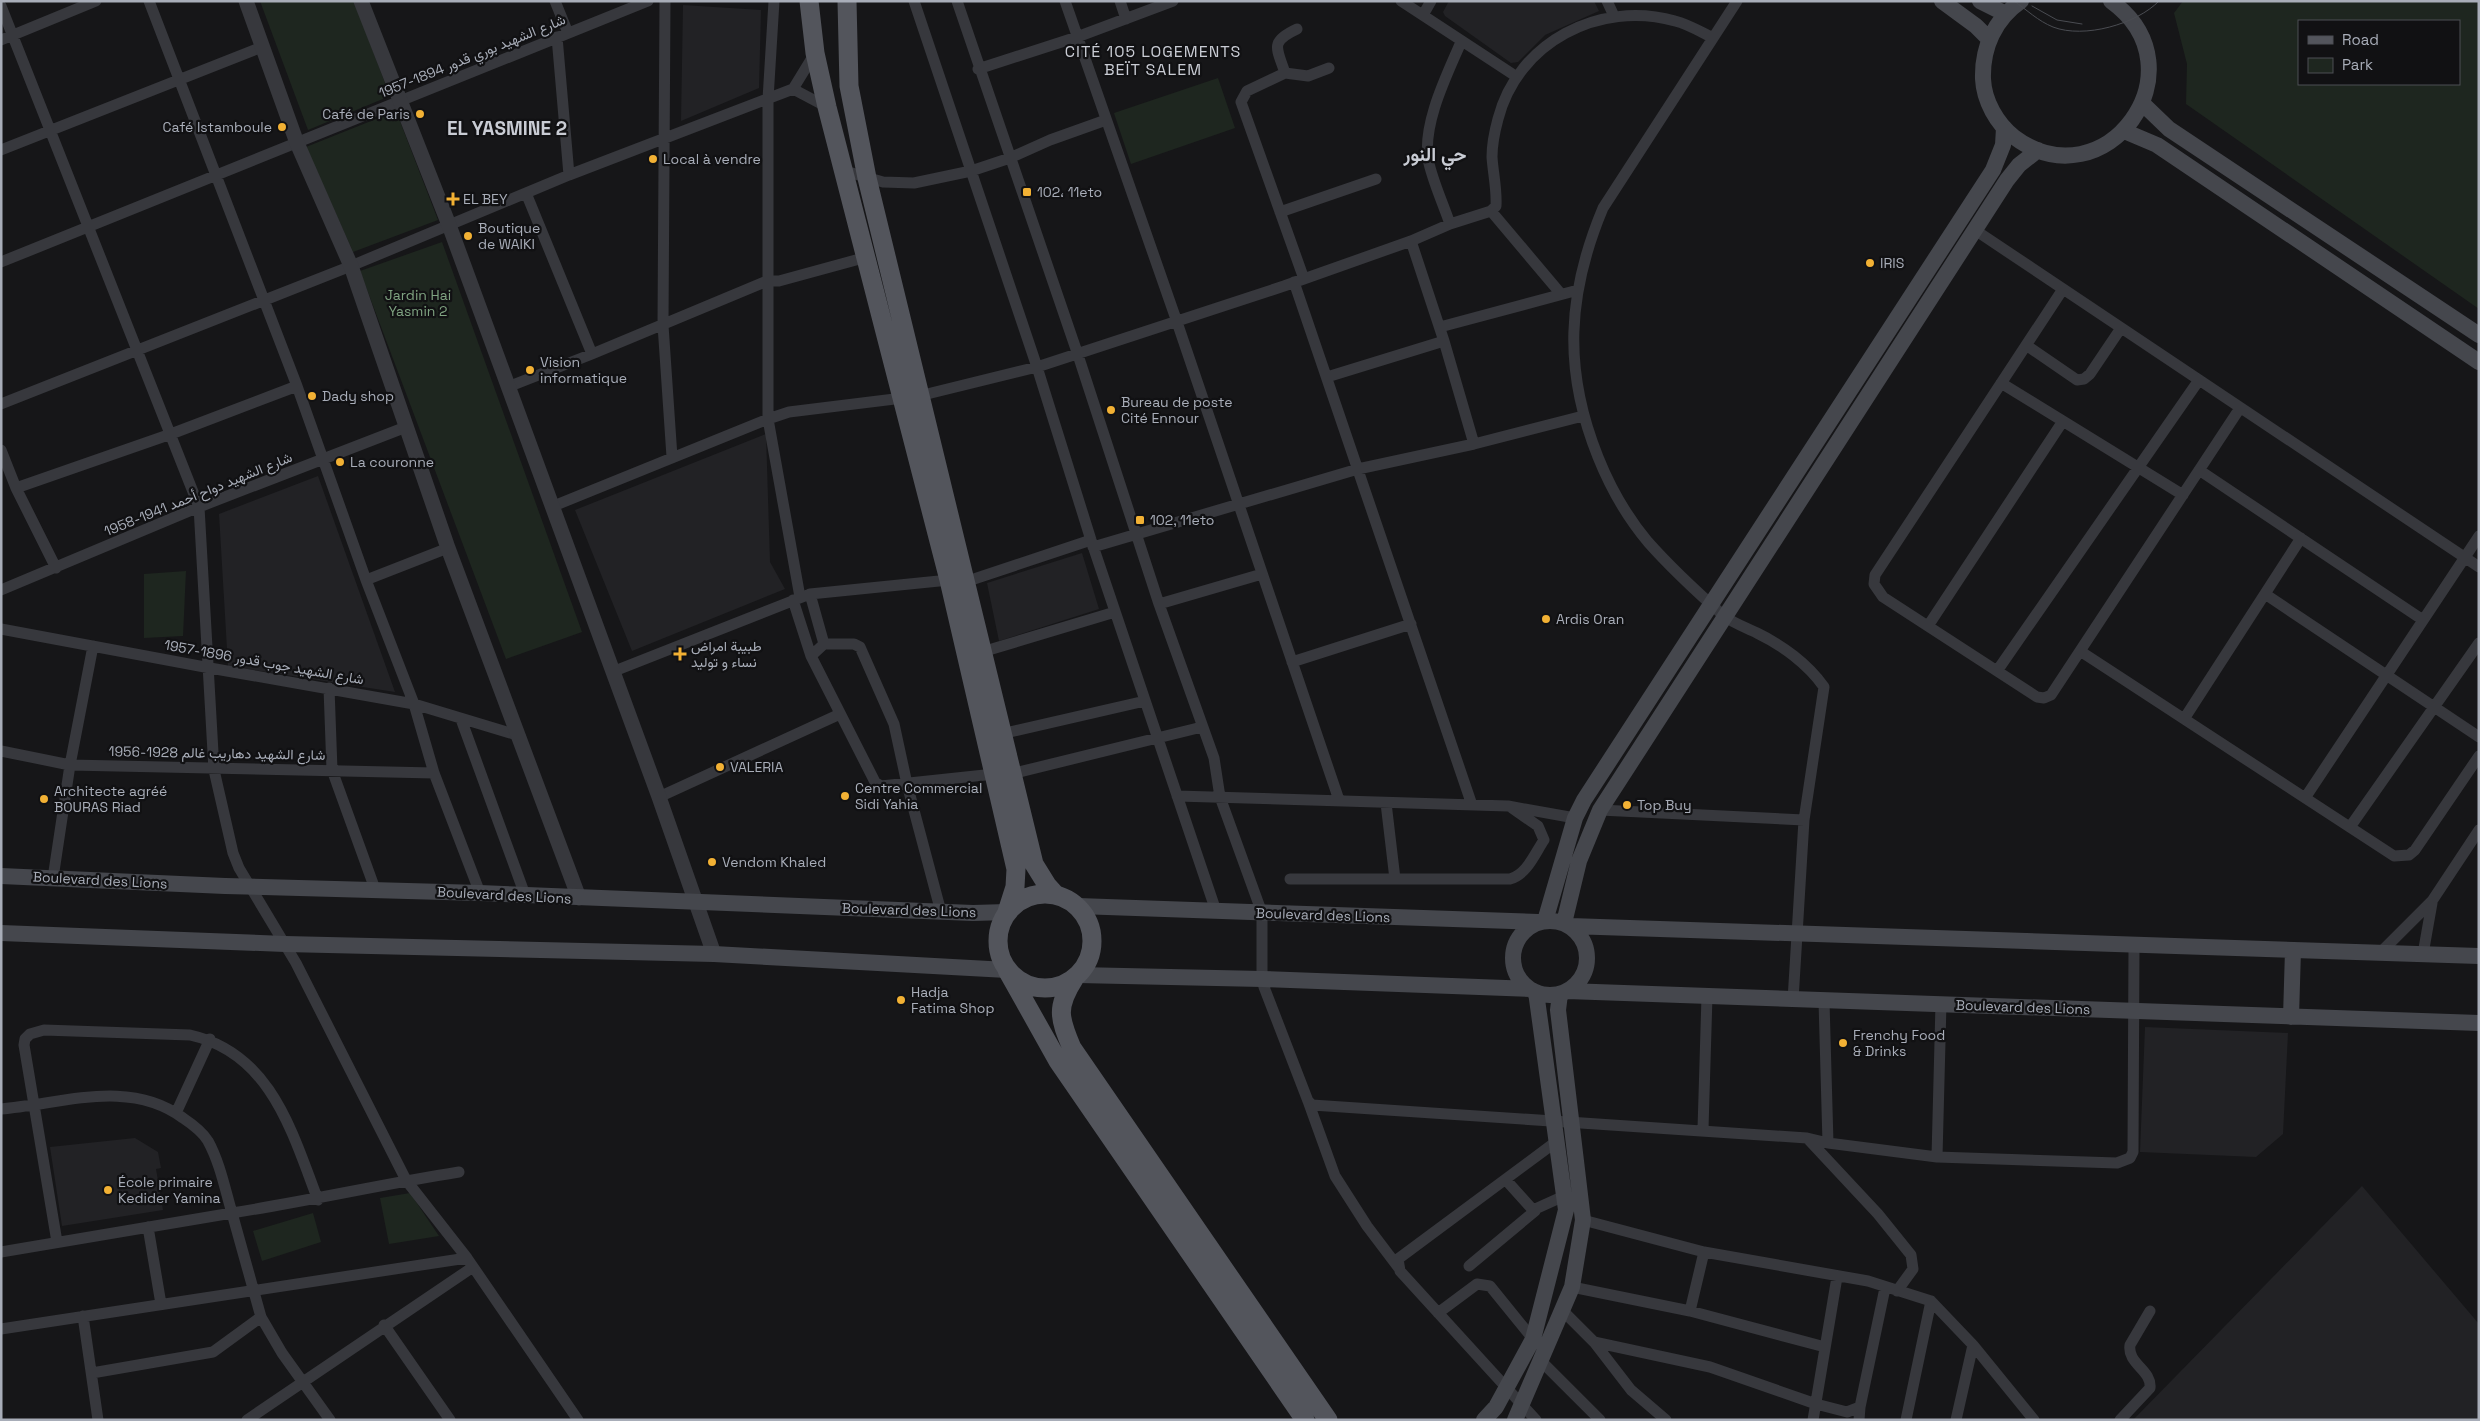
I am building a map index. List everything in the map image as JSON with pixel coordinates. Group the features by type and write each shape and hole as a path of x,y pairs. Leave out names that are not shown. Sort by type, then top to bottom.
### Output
{"main road":[{"path":"809,1 816,53 827,107 867,257 911,396"},
{"path":"847,1 850,86 867,178 911,396 1003,774 1034,864 1047,885 1056,895 1078,906 1088,920 1093,936 1090,959 1063,996 1060,1016 1072,1048 1328,1420"},
{"path":"1942,1 1976,26 1989,39"},
{"path":"1980,1 2006,14"},
{"path":"2022,1 2006,14 1989,39 1983,66 1984,86 1989,105 2004,128 2020,141 2038,150 2061,155 2084,153 2105,145 2124,131 2143,104 2148,86 2149,68 2147,51 2127,7 2111,1"},
{"path":"2143,104 2169,129 2479,335"},
{"path":"1542,922 1575,818 1711,603 1992,170 2002,146 2004,128"},
{"path":"2124,131 2157,145 2479,362"},
{"path":"1567,924 1579,862 1600,810 2013,172 2038,150"},
{"path":"957,581 982,652 1001,734 1003,774 1016,869 1014,892 1008,912 1000,926 998,941 1002,961 1058,1061 1305,1420"},
{"name":"Boulevard des Lions","path":"1,876 941,912 1008,912"},
{"path":"1008,912 1017,903 1029,896 1056,895"},
{"name":"Boulevard des Lions","path":"1078,906 1542,922"},
{"path":"1484,1420 1496,1407 1533,1339 1566,1210 1555,1120 1533,991 1516,973 1513,953 1521,934 1542,922 2479,956"},
{"path":"1,933 285,944 714,954 1007,970 1023,984 1044,989 1065,985 1076,977 1262,979 1533,991 1548,995 1563,993 1578,982 1588,963 1584,942 1567,924"},
{"path":"2291,1017 2293,950"},
{"path":"1514,1420 1541,1362 1572,1287 1583,1220 1573,1121 1558,1010 1563,993"},
{"name":"Boulevard des Lions","path":"1563,993 1941,1003 2479,1024"}],"street":[{"path":"1,40 96,1"},
{"path":"149,1 297,386 366,580 414,704 434,773 480,893"},
{"path":"246,1 297,143 351,266 448,548 520,736 578,898"},
{"path":"555,1 562,35 569,175"},
{"name":"شارع الشهيد بوري قدور 1894-1957","path":"1,262 648,1"},
{"path":"666,1 663,325 672,457"},
{"path":"774,1 768,99 768,419 811,656 875,782 881,786 1003,774 1202,727"},
{"path":"914,1 1037,367 1092,544 1216,911"},
{"path":"957,1 978,69 1078,355 1159,604 1214,758 1220,797 1262,913 1262,979 1335,1176 1367,1226 1398,1267 1536,1420"},
{"path":"1065,1 1177,322 1339,800"},
{"path":"1120,1 1126,18"},
{"path":"978,69 1173,1"},
{"path":"1401,1 1517,77"},
{"path":"1423,15 1431,1"},
{"path":"1607,1 1614,16"},
{"path":"1737,1 1624,172 1603,208 1592,234 1578,290 1575,309 1574,361 1583,416 1606,476 1626,512 1648,542 1725,617 1772,640 1814,672 1824,687 1804,820 1793,1000"},
{"path":"363,2 449,225 551,507 660,797 714,954"},
{"path":"1,6 199,507 210,668 214,770 233,853 239,868 285,944 406,1180 470,1263 578,1420"},
{"path":"551,507 672,457 790,412 911,396 1037,367 1177,322 1491,211 1496,206 1492,155 1498,120 1508,88 1543,45 1574,26 1614,16 1643,15 1676,21 1713,38"},
{"path":"1285,73 1277,48 1278,42 1282,36 1297,29"},
{"path":"1450,224 1428,158 1429,133 1441,89 1461,42"},
{"path":"1,150 262,47"},
{"path":"1,404 351,266 569,175 665,140 793,89 816,53"},
{"path":"1329,68 1308,76 1285,73 1247,91 1241,102 1280,212 1327,377 1472,805"},
{"path":"793,89 827,107"},
{"path":"845,171 867,178 898,184 914,183 971,171 1010,158 1050,140 1106,120"},
{"path":"1280,212 1376,179"},
{"path":"526,193 592,354"},
{"path":"1491,211 1560,294"},
{"path":"1975,230 2479,567"},
{"path":"1411,240 1440,327 1474,444"},
{"path":"508,387 663,325 767,280 779,282 867,257"},
{"path":"2063,289 1875,575 1874,584 1883,597 2037,697 2044,698 2051,695 2240,408"},
{"path":"1440,327 1578,290"},
{"path":"2026,345 2077,380 2084,379 2090,374 2121,328"},
{"path":"1327,377 1444,341"},
{"path":"1997,671 2198,380"},
{"path":"2001,383 2183,495"},
{"path":"16,488 171,434 297,386"},
{"path":"612,672 801,597 957,581 1092,544 1136,536 1238,503 1358,469 1474,444 1583,416"},
{"path":"1928,626 2063,421"},
{"name":"شارع الشهيد دواح أحمد 1941-1958","path":"1,590 199,507 406,427"},
{"path":"1,450 16,488 56,568"},
{"path":"2199,470 2423,620"},
{"path":"2305,798 2479,536"},
{"path":"2184,719 2301,538"},
{"path":"366,580 448,548"},
{"path":"1159,604 1262,574"},
{"path":"2265,594 2479,737"},
{"path":"801,597 824,644"},
{"path":"982,652 1115,612"},
{"path":"1292,662 1411,624"},
{"name":"شارع الشهيد جوب قدور 1896-1957","path":"1,628 210,668 414,704 520,736"},
{"path":"2350,828 2479,643"},
{"path":"811,656 824,644 854,644 860,647 864,654 894,724 907,784 941,912"},
{"path":"53,878 70,765 93,646"},
{"path":"2080,651 2394,856 2409,854 2415,850 2479,756"},
{"path":"329,688 332,770 375,889"},
{"path":"1001,734 1145,700"},
{"path":"660,797 840,714"},
{"path":"461,719 525,895"},
{"name":"شارع الشهيد دهاريب غالم 1928-1956","path":"1,751 70,765 214,770 332,770 434,773"},
{"path":"1178,796 1508,806 1575,818"},
{"path":"1386,803 1395,879"},
{"path":"1290,880 1510,879 1518,877 1544,840 1538,826 1508,806"},
{"path":"1600,810 1804,820"},
{"path":"2380,953 2432,901 2479,830"},
{"path":"2422,954 2432,901"},
{"path":"1308,1101 1317,1106 1703,1129 1806,1138 1828,1143 1937,1157 2117,1163 2130,1158 2133,1152 2134,944"},
{"path":"1703,1129 1707,996"},
{"path":"1824,1001 1828,1143"},
{"path":"1937,1157 1941,1003"},
{"path":"57,1242 24,1045 25,1039 37,1031 190,1035 210,1040 237,1055 260,1076 275,1097 291,1128 318,1200"},
{"path":"176,1113 210,1040"},
{"path":"1,1109 104,1095 128,1096 144,1098 176,1113 197,1128 207,1140 218,1163 261,1317 282,1353 330,1420"},
{"path":"1806,1138 1878,1214 1911,1255 1912,1269 1897,1291"},
{"path":"1398,1267 1398,1259 1557,1141"},
{"path":"1,1252 318,1200 406,1180 459,1172"},
{"path":"1506,1180 1535,1211"},
{"path":"1469,1266 1535,1211 1564,1196"},
{"path":"1583,1220 1704,1252 1868,1281 1885,1288 1932,1301 1973,1345 2034,1420"},
{"path":"148,1227 160,1304"},
{"path":"1690,1311 1704,1252"},
{"path":"1,1329 254,1289 470,1263"},
{"path":"247,1420 304,1383 470,1263"},
{"path":"1813,1420 1837,1277"},
{"path":"1438,1313 1477,1284 1484,1284 1490,1286 1533,1339"},
{"path":"1572,1287 1690,1311 1825,1347"},
{"path":"1859,1420 1860,1407 1885,1288"},
{"path":"1906,1420 1932,1301"},
{"path":"1563,1311 1594,1342 1631,1390 1666,1420"},
{"path":"2120,1420 2150,1388 2148,1378 2131,1358 2129,1352 2130,1345 2150,1311"},
{"path":"83,1316 98,1420"},
{"path":"92,1373 213,1352 261,1317"},
{"path":"384,1325 450,1420"},
{"path":"1594,1342 1710,1367 1816,1404 1847,1412 1860,1407"},
{"path":"1956,1420 1973,1345"},
{"path":"1541,1362 1596,1418"}],"shaded area":[{"path":"1449,1 1594,1 1599,11 1545,35 1518,62 1511,63 1445,16 1443,12"},
{"path":"683,5 761,10 759,88 681,121"},
{"path":"766,434 770,562 785,589 632,651 575,510"},
{"path":"318,476 395,692 228,666 219,514"},
{"path":"1082,553 1099,609 999,641 987,583"},
{"path":"2145,1027 2288,1033 2283,1134 2256,1157 2140,1152"},
{"name":"École primaire Kedider Yamina","path":"135,1138 158,1152 161,1168 156,1169 163,1210 62,1226 50,1147"},
{"path":"2362,1186 2479,1324 2479,1420 2133,1420"}],"green space":[{"path":"260,1 354,1 390,96 308,130"},
{"path":"2183,1 2479,1 2479,309 2186,104 2187,64 2174,13"},
{"path":"1218,78 1235,128 1131,164 1114,113"},
{"path":"396,111 438,220 353,252 306,147"},
{"name":"Jardin Hai Yasmin 2","path":"442,242 582,632 506,659 360,271"},
{"path":"186,571 183,636 144,638 144,574"},
{"path":"410,1193 439,1236 389,1244 380,1198"},
{"path":"313,1213 321,1242 262,1261 253,1231"}],"tram line":[{"path":"2014,1 2048,25 2066,30 2080,31 2109,27 2124,22 2138,16 2159,1"},
{"path":"2032,6 2057,20 2082,24"}],"place":[{"name":"Café de Paris","path":"420,114"},
{"name":"Café Istamboule","path":"282,127"},
{"name":"Local à vendre","path":"653,159"},
{"name":"102، 11eto","path":"1027,192"},
{"name":"EL BEY","path":"453,199"},
{"name":"Boutique de WAIKI","path":"468,236"},
{"name":"IRIS","path":"1870,263"},
{"name":"Vision informatique","path":"530,370"},
{"name":"Dady shop","path":"312,396"},
{"name":"Bureau de poste Cité Ennour","path":"1111,410"},
{"name":"La couronne","path":"340,462"},
{"name":"102, 11eto","path":"1140,520"},
{"name":"Ardis Oran","path":"1546,619"},
{"name":"طبيبة امراض نساء و توليد","path":"680,654"},
{"name":"VALERIA","path":"720,767"},
{"name":"Centre Commercial Sidi Yahia","path":"845,796"},
{"name":"Architecte agréé BOURAS Riad","path":"44,799"},
{"name":"Top Buy","path":"1627,805"},
{"name":"Vendom Khaled","path":"712,862"},
{"name":"Hadja Fatima Shop","path":"901,1000"},
{"name":"Frenchy Food & Drinks","path":"1843,1043"},
{"name":"École primaire Kedider Yamina","path":"108,1190"}],"district":[{"name":"CITÉ 105 LOGEMENTS BEÏT SALEM","path":"1153,60"},
{"name":"EL YASMINE 2","path":"507,128"},
{"name":"حي النور","path":"1435,154"}]}
